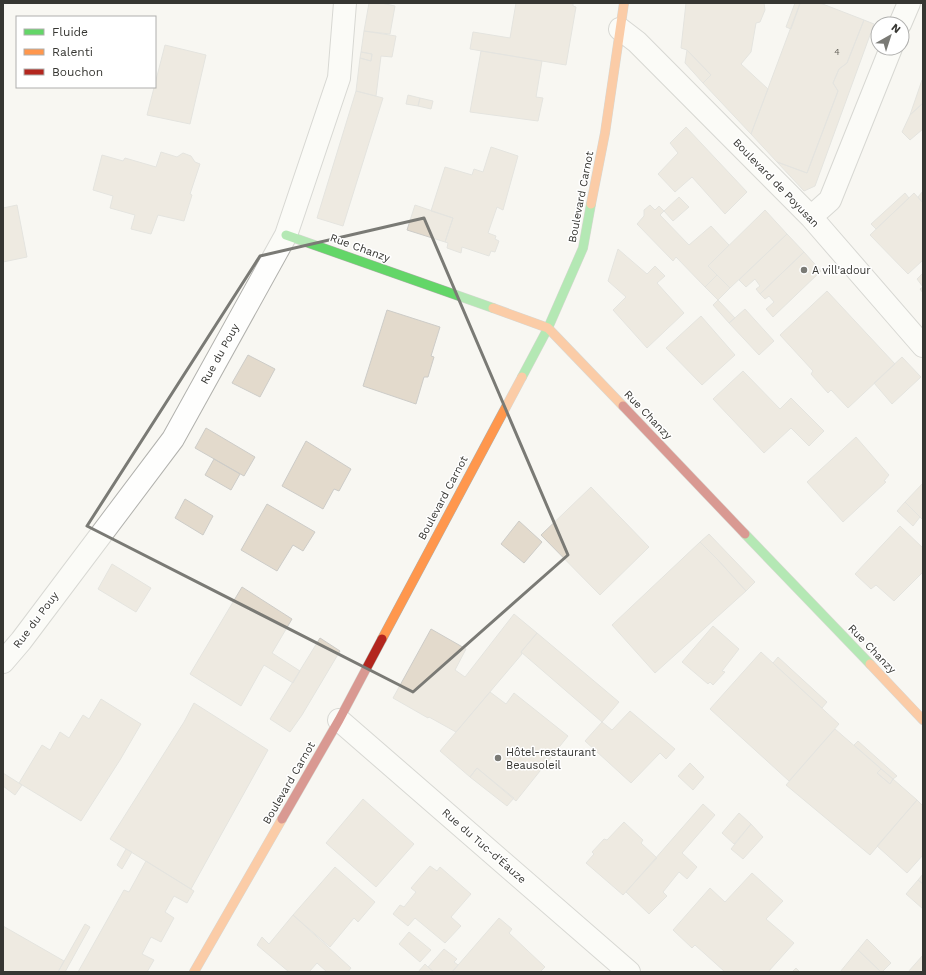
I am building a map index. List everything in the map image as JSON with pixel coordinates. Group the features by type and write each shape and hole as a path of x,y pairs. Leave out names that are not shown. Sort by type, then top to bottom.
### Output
{"street":[{"name":"Rue du Pouy","path":"3,662 21,641 173,439 286,235 339,78 345,3"},
{"name":"Boulevard Carnot","path":"194,972 339,720 548,328 583,248 605,133 624,3"},
{"path":"903,16 909,3"},
{"name":"Boulevard de Poyusan","path":"620,29 637,42 811,217 923,346"},
{"path":"811,217 830,200 888,56"},
{"name":"Rue Chanzy","path":"286,235 548,328 923,720"},
{"name":"Rue du Tuc-d'Éauze","path":"339,720 629,972"}],"highlighted area":[{"path":"424,218 568,555 413,692 87,526 260,256"}],"building":[{"path":"369,3 381,3 395,6 390,34 364,31"},
{"path":"516,3 573,3 573,6 576,7 566,65 470,49 473,32 510,38"},
{"path":"686,3 764,3 765,10 760,22 756,23 751,52 741,64 768,89 751,134 703,83 711,75 687,50 681,48"},
{"path":"795,3 800,4 791,29 786,27"},
{"path":"800,3 820,3 864,20 847,63 839,69 833,83 838,91 807,173 777,162 751,134"},
{"path":"864,20 870,22 870,35 815,186 804,191 777,162 807,173 838,91 833,83 839,69 847,63"},
{"path":"364,31 396,36 392,57 381,56 376,96 356,91 360,58 371,61 372,54 361,52"},
{"path":"165,45 206,55 190,124 147,115 154,88 156,88 156,80"},
{"path":"687,50 711,75 703,83 685,63"},
{"path":"481,51 542,61 536,97 543,98 538,121 470,112"},
{"path":"361,52 372,54 371,61 360,58"},
{"path":"922,80 923,103 910,115"},
{"path":"356,91 383,98 343,226 317,218"},
{"path":"408,95 420,98 418,106 406,104"},
{"path":"420,98 433,101 431,109 418,106"},
{"path":"923,103 923,129 910,140 902,132 910,115"},
{"path":"686,127 747,192 725,214 692,177 675,192 658,174 678,153 670,143"},
{"path":"491,147 518,156 503,210 497,207 488,233 496,236 495,239 499,241 495,252 491,251 489,256 462,247 461,253 447,248 448,243 445,242 453,218 431,211 445,167 472,175 474,169 483,172"},
{"path":"161,152 177,157 183,153 191,156 195,162 200,164 190,194 192,195 184,221 158,215 151,234 131,229 135,215 110,208 113,196 93,190 102,155 123,161 125,158 156,167"},
{"path":"923,191 923,203 918,197"},
{"path":"905,193 909,198 876,229 871,224"},
{"path":"914,193 923,203 923,260 908,274 870,235"},
{"path":"679,197 689,207 673,221 664,211"},
{"path":"17,205 27,257 3,262 3,208"},
{"path":"415,205 453,218 445,242 407,230"},
{"path":"650,205 655,210 659,206 664,211 660,215 689,245 711,226 729,245 708,266 717,275 705,287 676,257 673,261 637,224 644,216 644,210"},
{"path":"765,210 787,234 730,288 708,266"},
{"path":"787,234 804,252 760,294 756,289 760,286 755,279 746,287 739,280"},
{"path":"618,249 647,274 655,266 665,276 657,283 684,313 647,348 613,310 626,297 608,281"},
{"path":"804,252 821,271 773,317 766,309 774,302 769,296 765,299 760,294"},
{"path":"923,273 923,287 917,279"},
{"path":"717,275 730,288 718,300 705,287"},
{"path":"827,291 895,364 848,408 831,390 828,393 811,374 813,371 780,335"},
{"path":"718,300 735,318 729,323 713,305"},
{"path":"745,309 774,341 759,355 729,323"},
{"path":"387,310 440,327 431,356 434,357 428,377 424,377 416,404 363,386"},
{"path":"701,316 735,355 702,385 666,348"},
{"path":"248,355 275,369 260,397 232,383"},
{"path":"902,357 921,377 892,404 874,383"},
{"path":"743,371 780,409 791,398 824,431 809,446 791,428 764,453 713,399"},
{"path":"206,428 255,457 244,476 195,448"},
{"path":"856,437 889,475 884,481 886,482 843,522 807,482"},
{"path":"306,441 351,469 339,491 334,489 323,509 282,486"},
{"path":"214,459 240,474 231,490 205,475"},
{"path":"923,483 923,520 905,502"},
{"path":"591,487 649,547 600,595 541,535"},
{"path":"185,499 213,516 203,535 175,518"},
{"path":"905,502 920,517 913,526 897,511"},
{"path":"267,504 315,532 303,551 293,545 277,571 241,550"},
{"path":"519,521 542,542 524,563 501,544"},
{"path":"900,526 923,548 923,572 894,601 876,585 871,589 855,574"},
{"path":"709,534 755,582 746,591 700,542"},
{"path":"700,542 746,591 655,673 612,625"},
{"path":"112,564 151,588 136,612 98,589"},
{"path":"242,587 292,619 272,653 300,671 293,683 264,665 241,706 190,674"},
{"path":"514,614 537,633 521,652 522,654 456,732 393,698 431,629 466,649 455,670 465,677"},
{"path":"713,626 739,649 722,671 725,672 713,685 710,682 708,684 682,662"},
{"path":"537,633 619,702 602,722 521,652"},
{"path":"320,638 340,651 302,715 290,732 270,719"},
{"path":"761,652 839,724 789,781 710,709"},
{"path":"778,657 827,702 822,708 773,663"},
{"path":"490,692 506,704 514,693 568,736 516,801 477,768 470,777 440,751"},
{"path":"101,699 141,724 81,821 19,783 42,745 50,750 60,732 69,738 83,715 89,719"},
{"path":"194,703 268,750 191,889 110,839 184,722"},
{"path":"630,711 675,749 666,759 660,753 631,783 585,741 602,722 612,730"},
{"path":"835,729 881,769 877,773 890,784 893,779 917,800 870,855 786,785"},
{"path":"858,741 897,776 893,779 854,745"},
{"path":"690,763 704,777 693,790 678,776"},
{"path":"477,768 514,798 507,806 470,777"},
{"path":"881,769 893,779 890,784 877,773"},
{"path":"3,773 22,785 15,795 3,786"},
{"path":"363,799 414,844 376,887 326,843"},
{"path":"917,800 923,806 923,855 907,873 877,846"},
{"path":"703,804 715,815 682,853 697,867 687,879 679,872 663,892 667,896 649,914 626,892"},
{"path":"739,813 751,824 734,844 722,833"},
{"path":"624,822 643,840 641,843 657,858 623,895 586,863 594,854 592,852 604,839 607,840"},
{"path":"751,824 763,837 743,859 731,849"},
{"path":"126,849 132,852 122,869 117,865"},
{"path":"146,861 194,891 187,903 174,896 165,912 174,918 161,942 151,937 142,954 154,960 147,972 78,972 124,890 129,892"},
{"path":"430,866 437,871 440,867 471,894 451,917 461,926 445,943 415,918 408,926 393,914 400,905 404,907 416,892 411,888"},
{"path":"335,867 375,902 358,922 354,918 330,947 293,915"},
{"path":"752,873 783,901 766,919 794,943 768,972 725,972 695,945 692,948 673,930 710,888 725,902"},
{"path":"923,874 923,884 918,880"},
{"path":"918,880 923,884 923,909 906,894"},
{"path":"293,915 351,968 348,972 327,972 317,963 309,972 289,972 257,945 262,937 269,944"},
{"path":"499,918 512,929 509,933 545,967 540,972 452,972"},
{"path":"85,924 90,927 65,972 58,972"},
{"path":"3,926 64,961 58,972 3,972"},
{"path":"409,932 431,950 420,962 399,944"},
{"path":"867,939 891,963 882,972 858,950"},
{"path":"444,949 457,959 454,962 458,965 452,972 434,972 428,967"},
{"path":"858,950 881,972 840,972"},
{"path":"923,955 923,972 908,972"},
{"path":"425,964 428,967 434,972 418,972"},
{"path":"796,968 800,972 792,972"}],"traffic: fast":[{"path":"522,377 548,328 583,248 591,204"},
{"path":"286,235 493,308"},
{"path":"745,534 870,664"}],"traffic: slow":[{"path":"591,204 605,133 624,3"},
{"path":"493,308 548,328 623,406"},
{"path":"382,639 522,377"},
{"path":"870,664 923,720"},
{"path":"194,972 282,819"}],"traffic: jam":[{"path":"623,406 745,534"},
{"path":"282,819 339,720 382,639"}],"place":[{"name":"A vill'adour","path":"804,270"},
{"name":"Hôtel-restaurant Beausoleil","path":"498,758"}]}
